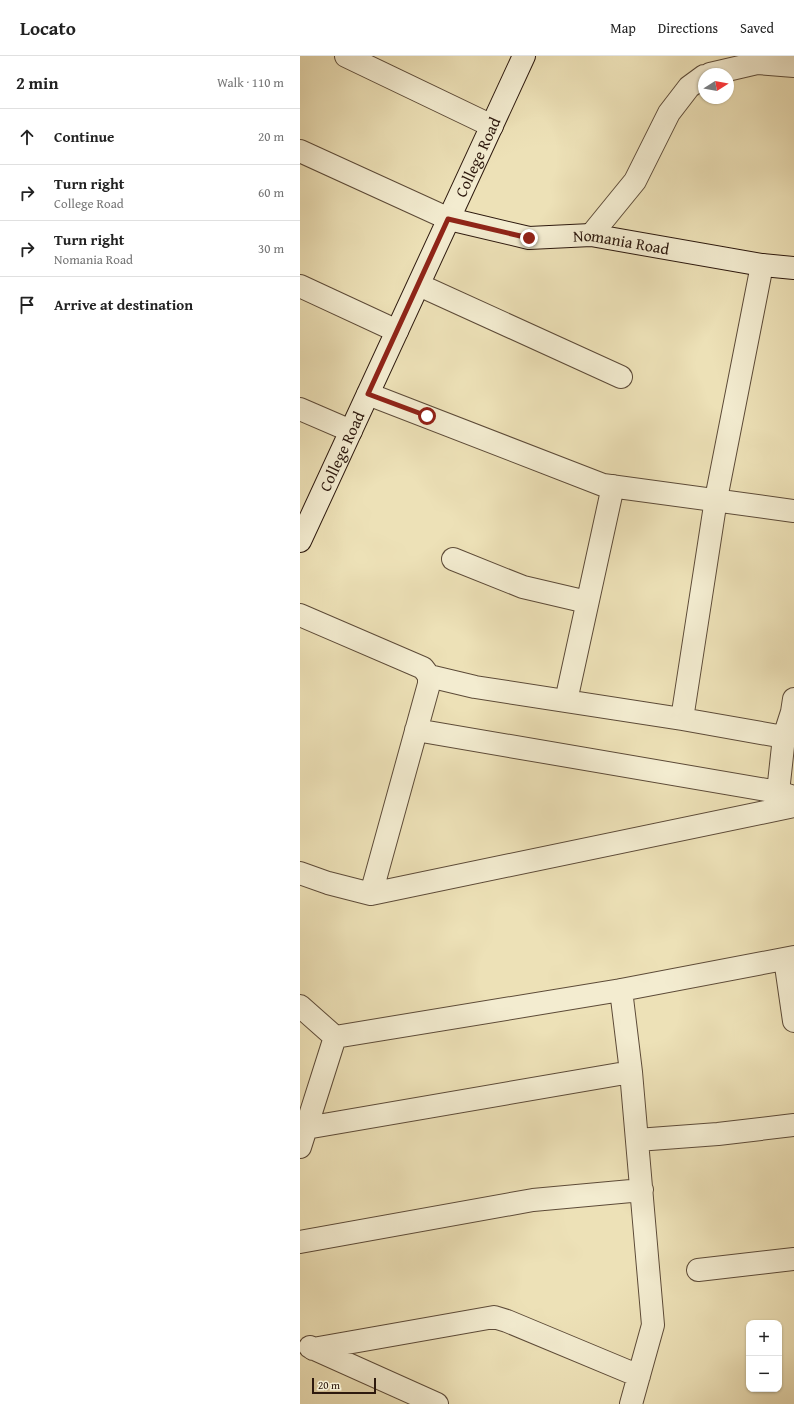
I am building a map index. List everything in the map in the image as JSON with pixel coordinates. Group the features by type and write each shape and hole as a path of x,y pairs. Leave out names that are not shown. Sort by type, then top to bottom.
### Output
{"street":[{"path":"346,56 492,126"},
{"name":"College Road","path":"300,540 524,56"},
{"path":"734,68 757,62 794,66"},
{"path":"591,235 635,180 669,113 689,86 698,80"},
{"name":"Nomania Road","path":"300,151 448,219 529,238 591,235 762,265 794,268"},
{"path":"682,719 716,499 762,265"},
{"path":"419,285 621,377"},
{"path":"300,286 397,330"},
{"path":"368,394 603,485 716,499 794,511"},
{"path":"300,409 351,431"},
{"path":"566,701 614,486"},
{"path":"453,559 523,587 587,602"},
{"path":"300,616 423,668 429,676 429,684 371,894"},
{"path":"429,676 475,687 682,719 784,737"},
{"path":"416,730 786,794 784,737 794,699"},
{"path":"300,873 328,883 371,894 794,806"},
{"path":"335,1037 621,990 790,958 794,1021"},
{"path":"621,990 631,1072 653,1325 631,1404"},
{"path":"300,1006 335,1037"},
{"path":"335,1037 302,1138 631,1072"},
{"path":"637,1140 718,1134 794,1125"},
{"path":"300,1242 533,1200 642,1190"},
{"path":"698,1270 794,1259"},
{"path":"306,1346 494,1318 508,1321 639,1376"},
{"path":"306,1346 437,1404"}],"route":[{"path":"427,416 368,394 448,219 529,238"}]}
